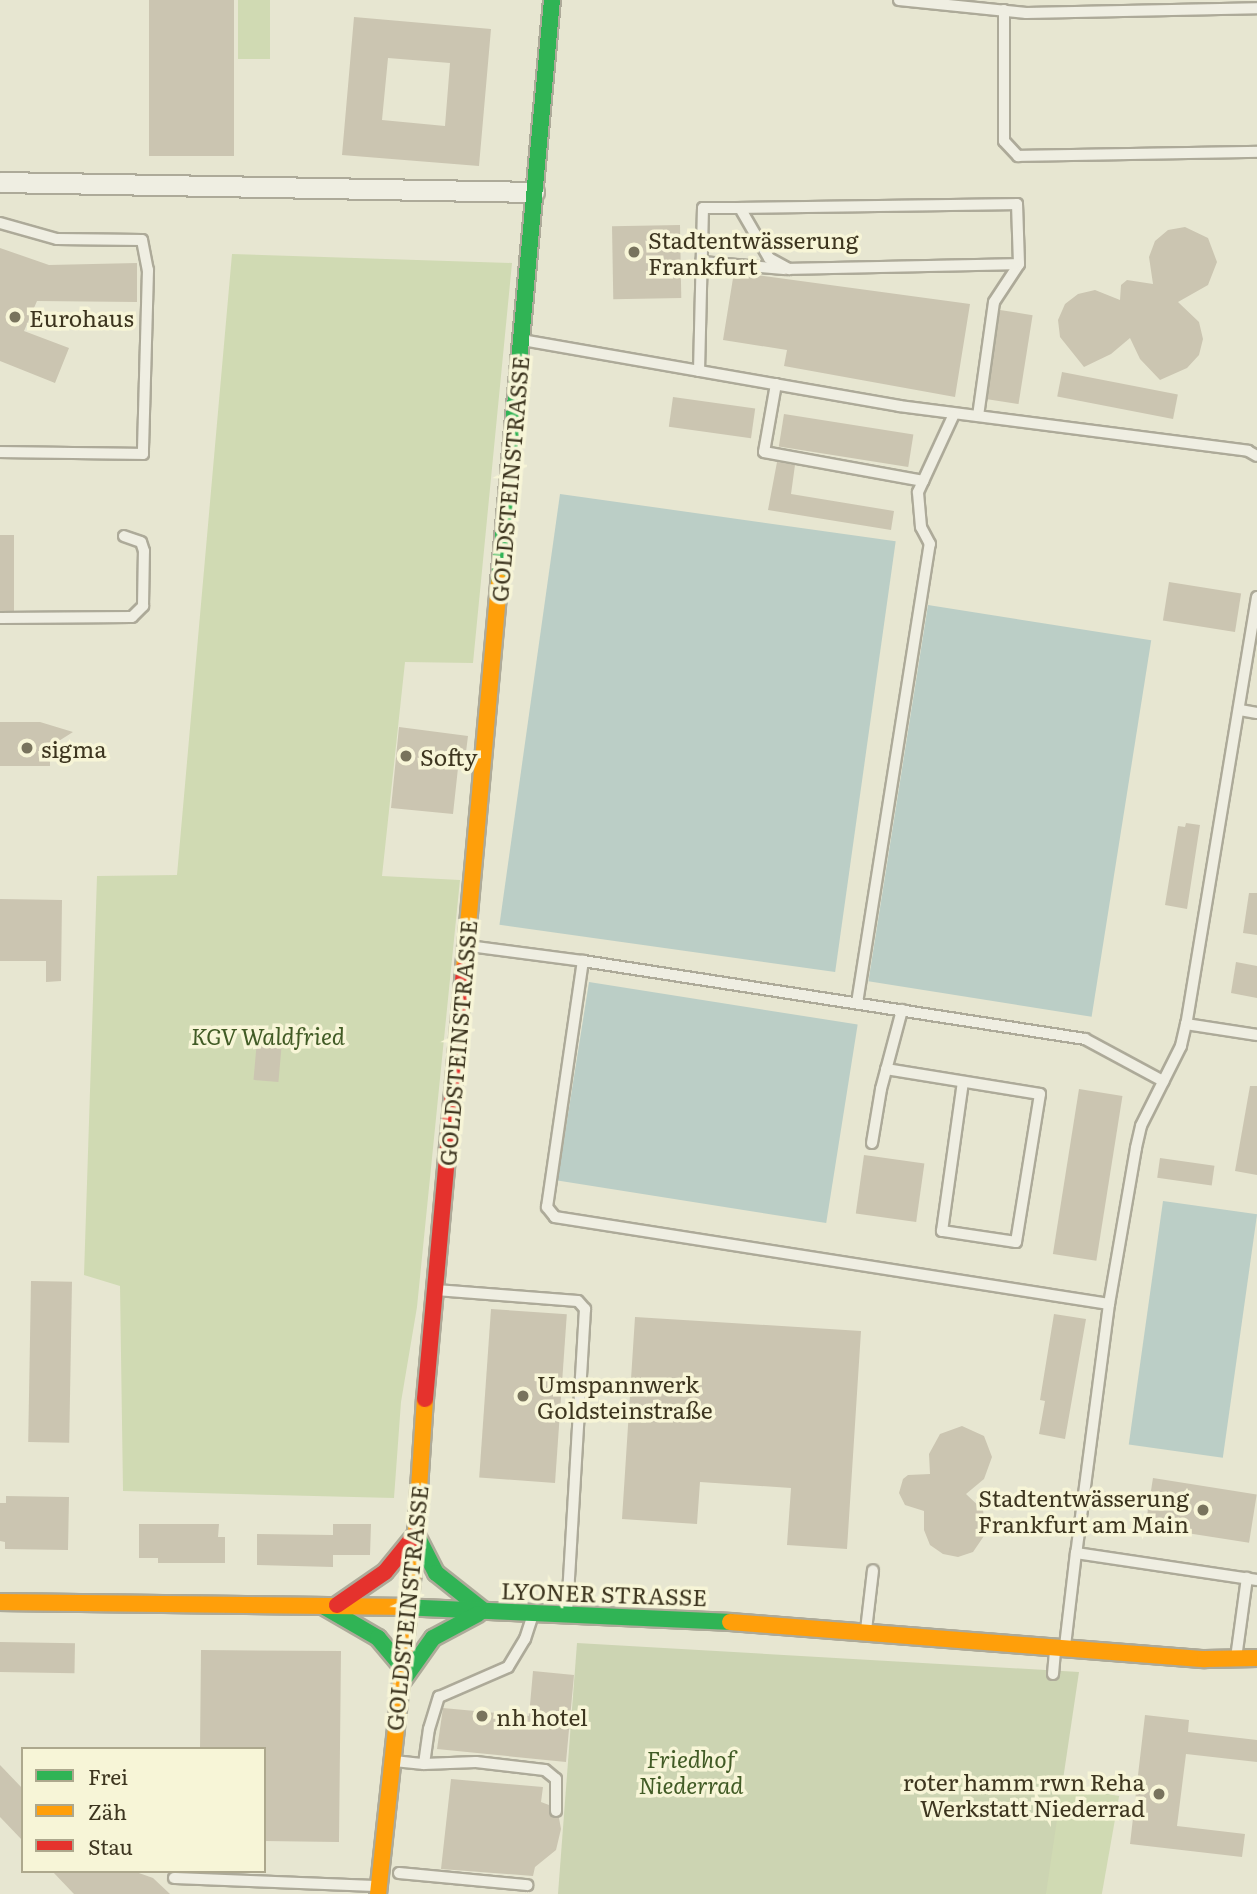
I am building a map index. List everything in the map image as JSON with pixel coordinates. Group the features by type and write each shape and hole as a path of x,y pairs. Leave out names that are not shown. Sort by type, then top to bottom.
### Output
{"street":[{"name":"GOLDSTEINSTRASSE","path":"378,1890 416,1534 465,946 552,0"},
{"path":"0,182 534,192"},
{"path":"398,1688 433,1638 448,1627 484,1611 436,1573 416,1534 374,1581 329,1605 378,1638 401,1665"},
{"name":"LYONER STRASSE","path":"0,1602 329,1605 668,1617 1060,1645 1205,1659 1257,1658"},
{"name":"LYONER STRASSE","path":"1205,1659 1257,1671"}],"lane":[{"path":"899,0 992,5 1004,10 1257,8"},
{"path":"1004,10 1004,141 1018,156 1257,152"},
{"path":"699,371 703,208 1017,204 1018,264 994,302 978,416"},
{"path":"740,208 769,258 789,269"},
{"path":"0,223 57,239 142,240 148,270 143,454 0,452"},
{"path":"702,262 789,269 1018,264"},
{"path":"522,340 954,414 1248,451 1257,456"},
{"path":"776,384 764,452 923,481"},
{"path":"857,1003 930,544 921,527 918,492 954,414"},
{"path":"0,618 132,617 143,606 144,551 141,542 124,536"},
{"path":"1053,1674 1076,1553 1109,1304 1136,1148 1142,1126 1181,1046 1186,1024 1240,710 1252,668 1257,597"},
{"path":"1240,710 1257,713"},
{"path":"465,946 583,961 1085,1039 1163,1081"},
{"path":"583,961 547,1207 555,1217 1109,1304"},
{"path":"872,1143 886,1069 902,1010"},
{"path":"1186,1024 1257,1035"},
{"path":"886,1069 1040,1094 1016,1241 942,1231 962,1082"},
{"path":"435,1290 578,1301 585,1309 567,1615"},
{"path":"1076,1553 1252,1579 1236,1658"},
{"path":"866,1630 873,1570"},
{"path":"424,1764 429,1729 439,1697 508,1667 524,1639 534,1613"},
{"path":"390,1761 424,1764 477,1762 545,1770 556,1779 556,1811"},
{"path":"398,1873 527,1885"},
{"path":"174,1878 378,1890"}],"green space":[{"path":"238,0 270,0 270,59 238,59"},
{"name":"KGV Waldfried","path":"232,254 512,263 473,663 405,662 382,876 460,880 417,1307 401,1402 394,1498 123,1491 120,1286 84,1275 97,876 177,875"},
{"name":"Friedhof Niederrad","path":"577,1643 1079,1672 1046,1894 558,1894"},
{"path":"1062,1786 1119,1796 1102,1894 1043,1893"}],"shaded area":[{"path":"560,494 896,541 835,972 499,925"},
{"path":"928,605 1151,640 1092,1017 868,981"},
{"path":"589,982 858,1025 826,1223 558,1181"},
{"path":"1163,1201 1257,1214 1223,1458 1129,1445"}],"building":[{"path":"149,0 234,0 234,156 149,156"},
{"path":"354,17 491,29 479,166 342,155","holes":["388,58 450,63 445,126 382,120"]},
{"path":"680,225 681,298 613,299 612,226"},
{"path":"1185,227 1208,238 1217,262 1208,285 1178,302 1199,322 1203,339 1199,355 1187,368 1160,380 1140,359 1130,338 1111,354 1084,367 1060,337 1058,320 1065,304 1078,294 1095,290 1120,300 1121,285 1127,280 1153,284 1149,257 1155,241 1168,230"},
{"name":"Eurohaus","path":"0,248 49,265 137,263 137,302 37,301 24,331 69,348 55,383 0,361"},
{"path":"734,272 970,304 955,397 784,366 787,350 723,340"},
{"path":"1000,310 1033,315 1019,404 986,399"},
{"path":"1062,372 1178,395 1173,419 1057,397"},
{"path":"673,397 755,409 751,438 669,427"},
{"path":"784,414 913,434 908,467 779,447"},
{"path":"777,462 795,465 791,494 894,511 891,530 768,510"},
{"path":"0,535 14,535 14,611 0,611"},
{"path":"1169,582 1241,593 1235,632 1163,621"},
{"name":"sigma","path":"0,722 40,722 73,732 54,744 54,751 50,751 50,766 0,766"},
{"path":"399,727 468,736 464,768 458,768 453,814 391,808"},
{"path":"1186,823 1200,825 1187,909 1165,905 1178,826 1185,827"},
{"path":"1249,893 1257,893 1257,935 1243,933"},
{"path":"0,899 62,900 61,981 46,982 46,961 0,961"},
{"path":"1236,962 1257,966 1257,998 1231,993"},
{"path":"257,1040 282,1042 278,1082 254,1080"},
{"path":"1250,1086 1257,1086 1257,1175 1235,1171"},
{"path":"1079,1089 1122,1096 1096,1261 1053,1254"},
{"path":"864,1155 924,1163 916,1222 856,1213"},
{"path":"1160,1158 1214,1166 1212,1185 1157,1178"},
{"path":"31,1281 72,1282 69,1443 28,1442"},
{"name":"Umspannwerk Goldsteinstraße","path":"491,1309 567,1314 555,1483 479,1478"},
{"path":"1054,1314 1086,1319 1065,1439 1039,1434 1045,1401 1040,1400"},
{"path":"635,1317 861,1331 847,1549 787,1545 791,1488 700,1482 697,1524 622,1519"},
{"path":"962,1426 984,1436 992,1457 984,1479 966,1494 983,1510 986,1533 973,1552 958,1557 943,1554 930,1545 924,1530 924,1511 905,1505 899,1493 903,1479 908,1475 930,1474 929,1454 940,1434"},
{"name":"Stadtentwässerung Frankfurt am Main","path":"1153,1478 1257,1494 1249,1543 1145,1526"},
{"path":"6,1496 69,1497 68,1550 5,1549 5,1542 0,1541 0,1503 6,1503"},
{"path":"139,1524 219,1524 218,1537 225,1537 225,1563 158,1563 158,1558 139,1558"},
{"path":"333,1524 371,1524 370,1555 333,1555 333,1567 257,1565 257,1534 333,1535"},
{"path":"0,1642 75,1643 74,1673 0,1672"},
{"path":"201,1650 341,1651 339,1842 266,1841 266,1747 200,1747"},
{"name":"nh hotel","path":"533,1671 574,1675 566,1762 437,1749 443,1708 529,1716"},
{"name":"roter hamm rwn Reha Werkstatt Niederrad","path":"1145,1715 1189,1720 1188,1732 1257,1740 1257,1762 1186,1754 1177,1826 1245,1834 1242,1857 1130,1844"},
{"path":"0,1765 21,1787 21,1839 0,1817"},
{"path":"451,1779 543,1787 541,1802 549,1805 552,1817 559,1818 561,1829 556,1850 535,1867 533,1876 441,1869"},
{"path":"54,1873 139,1873 153,1878 170,1894 74,1894"}],"traffic: fast":[{"path":"499,582 552,0"},
{"path":"416,1534 436,1573 484,1611"},
{"path":"323,1606 378,1638 401,1665"},
{"path":"403,1607 730,1622"},
{"path":"401,1683 433,1638 478,1614"}],"traffic: slow":[{"path":"464,969 499,582"},
{"path":"378,1894 414,1564 425,1399"},
{"path":"0,1602 403,1607"},
{"path":"730,1622 1205,1659 1257,1658"}],"traffic: jam":[{"path":"425,1399 464,969"},
{"path":"337,1605 385,1572 416,1534"}],"place":[{"name":"Stadtentwässerung Frankfurt","path":"634,252"},
{"name":"Eurohaus","path":"15,317"},
{"name":"sigma","path":"27,748"},
{"name":"Softy","path":"406,756"},
{"name":"Umspannwerk Goldsteinstraße","path":"523,1396"},
{"name":"Stadtentwässerung Frankfurt am Main","path":"1203,1510"},
{"name":"nh hotel","path":"482,1716"},
{"name":"roter hamm rwn Reha Werkstatt Niederrad","path":"1159,1794"}]}
